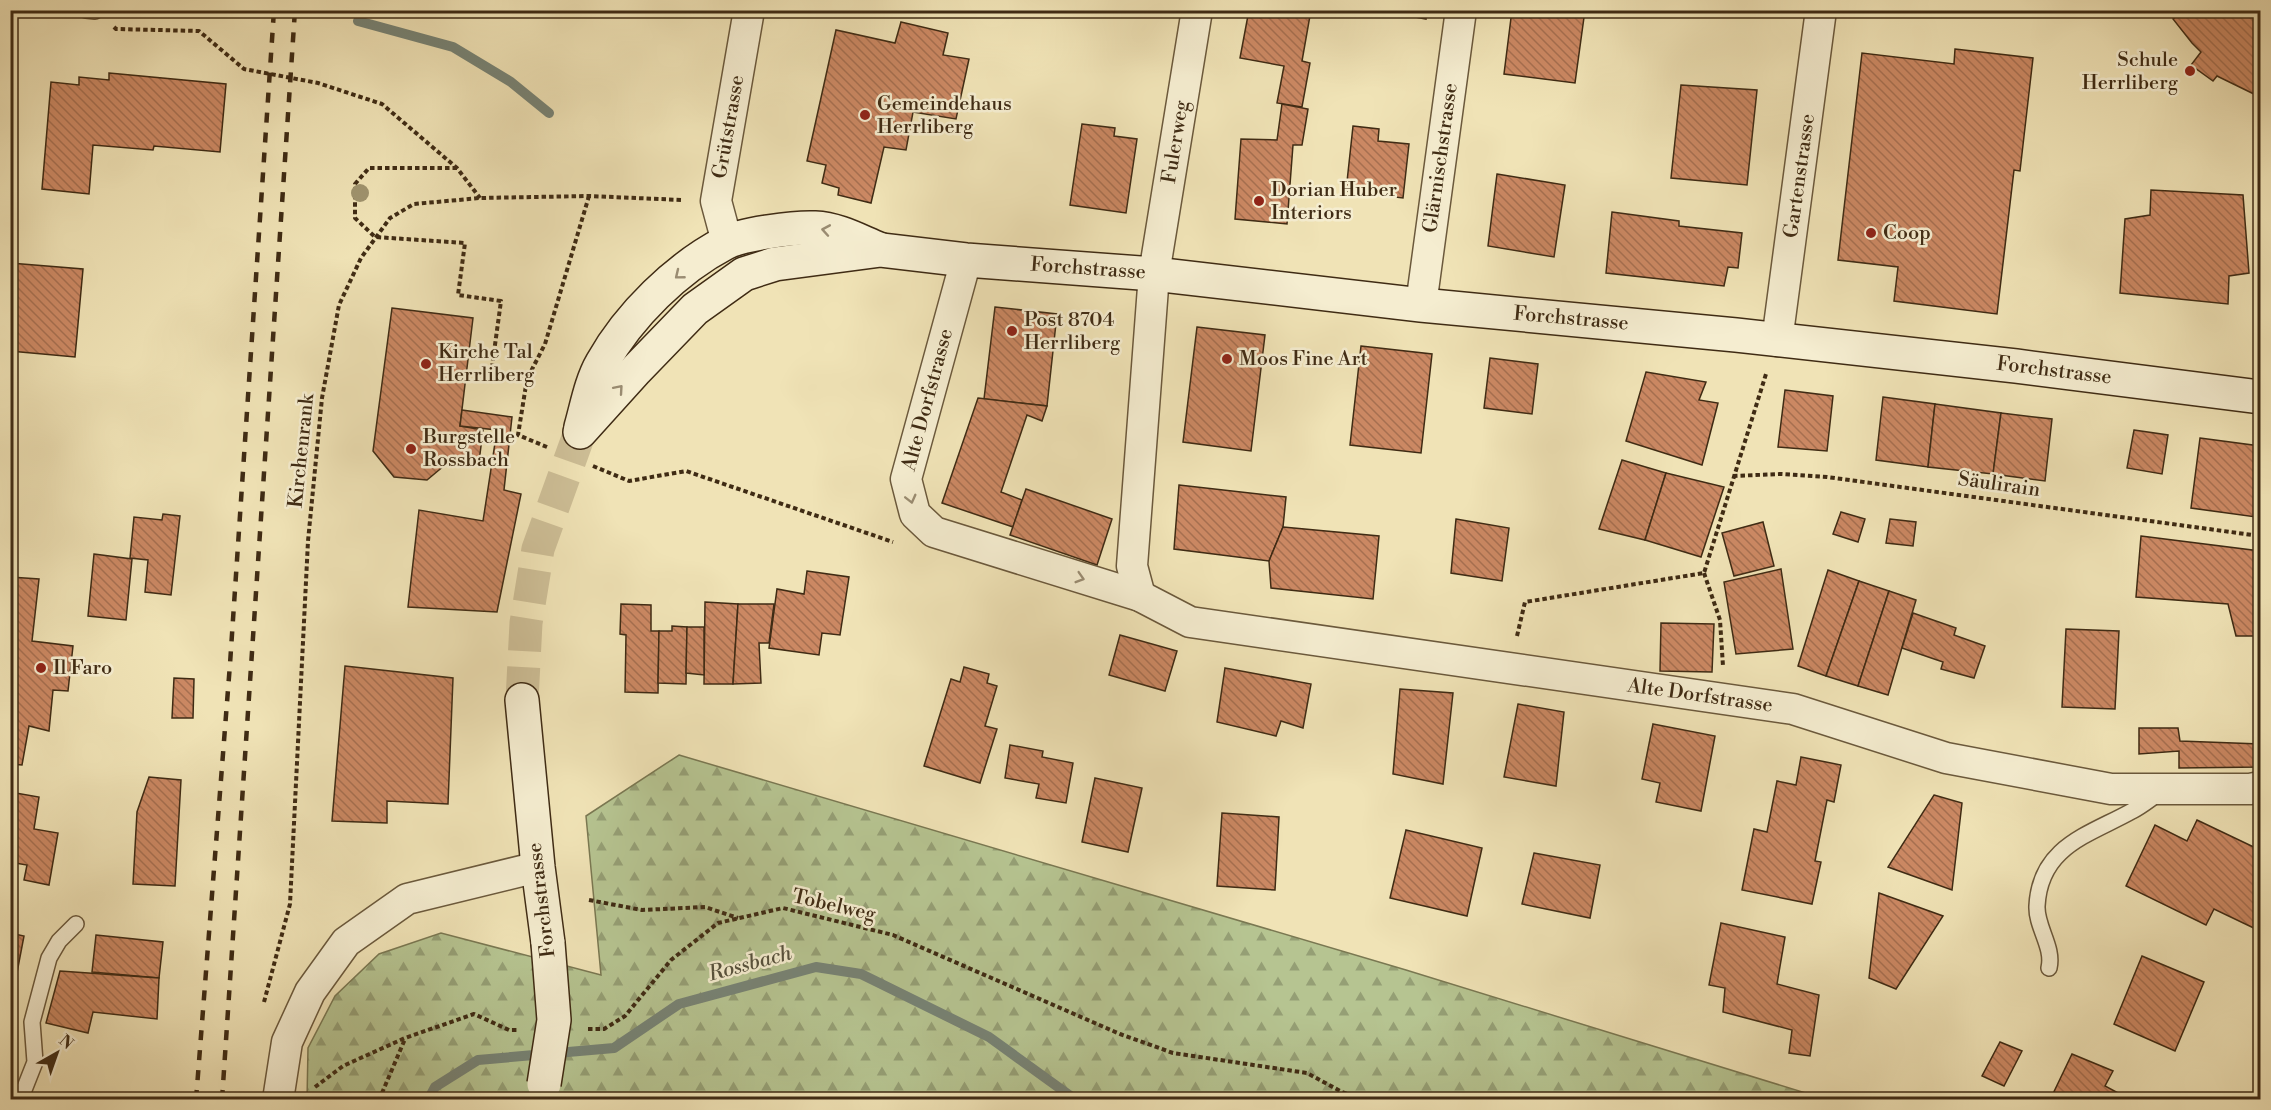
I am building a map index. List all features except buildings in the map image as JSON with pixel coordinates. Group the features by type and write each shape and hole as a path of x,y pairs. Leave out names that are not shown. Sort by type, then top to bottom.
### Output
{"main road":[{"name":"Forchstrasse","path":"881,250 840,233 814,228 757,234 727,242 694,263 664,287 619,335 595,379 580,432 648,356 695,309 744,274 776,264 881,250 966,260 1154,274 1421,305 1736,335 1773,354 2016,366 2260,397"},
{"path":"727,242 744,274"},
{"name":"Forchstrasse","path":"522,700 554,1020 541,1092"}],"street":[{"name":"Grütstrasse","path":"727,242 716,201 749,10"},
{"name":"Fulerweg","path":"1154,274 1197,10"},
{"name":"Glärnischstrasse","path":"1421,305 1461,10"},
{"name":"Gartenstrasse","path":"1773,354 1821,10"},
{"name":"Alte Dorfstrasse","path":"966,260 906,479 915,514 934,532 1140,596 1190,622 1793,709 1946,758 2111,789 2250,789 2260,787"},
{"path":"1140,596 1132,566 1154,274"},
{"path":"278,1100 287,1042 310,992 346,942 407,899 538,867"}],"lane":[{"path":"86,10 94,11"},
{"path":"2049,968 2051,958 2037,909 2039,888 2046,871 2067,845 2133,811 2164,789"},
{"path":"20,1100 34,1062 32,1022 49,958 59,941 76,924"}],"path":[{"path":"94,11 116,29 199,31 244,69 318,82 382,104 457,168 480,198"},
{"path":"457,168 369,168 355,184 355,219 375,237 465,243 458,295 501,301 491,374 527,379"},
{"path":"551,449 518,435 527,379 545,344 589,196"},
{"name":"Kirchenrank","path":"264,1002 290,904 309,541 322,398 339,305 361,258 390,218 414,204 480,198 589,196 688,200"},
{"path":"1725,699 1720,620 1704,573 1773,354"},
{"path":"585,463 629,481 686,471 906,547 934,532"},
{"name":"Säulirain","path":"1734,476 1782,474 1827,477 2260,536"},
{"path":"1510,669 1525,602 1704,573"},
{"path":"589,900 642,910 705,907 739,918"},
{"name":"Tobelweg","path":"580,1029 604,1029 625,1016 671,960 718,922 783,908 893,935 1120,1035 1173,1053 1307,1073 1342,1092 1364,1100"},
{"path":"310,1091 343,1066 405,1038 474,1014 509,1030 521,1030"},
{"path":"379,1100 405,1038"}],"green space":[{"path":"679,755 1406,970 1825,1099 307,1100 308,1048 335,996 379,954 441,933 601,975 586,816"}],"waterway":[{"path":"358,21 453,47 511,82 549,113"},
{"name":"Rossbach","path":"428,1100 435,1087 478,1060 614,1048 679,1004 816,967 861,974 989,1037 1076,1100"}],"tunnel":[{"path":"522,700 526,623 538,549 580,432"}],"railway":[{"path":"196,1100 230,664 274,10"},
{"path":"222,1100 295,10"}],"place":[{"name":"Schule Herrliberg","path":"2190,71"},
{"name":"Gemeindehaus Herrliberg","path":"865,115"},
{"name":"Dorian Huber Interiors","path":"1259,201"},
{"name":"Coop","path":"1871,233"},
{"name":"Post 8704 Herrliberg","path":"1012,331"},
{"name":"Moos Fine Art","path":"1227,359"},
{"name":"Kirche Tal Herrliberg","path":"426,364"},
{"name":"Burgstelle Rossbach","path":"411,449"},
{"name":"Il Faro","path":"41,668"}]}
